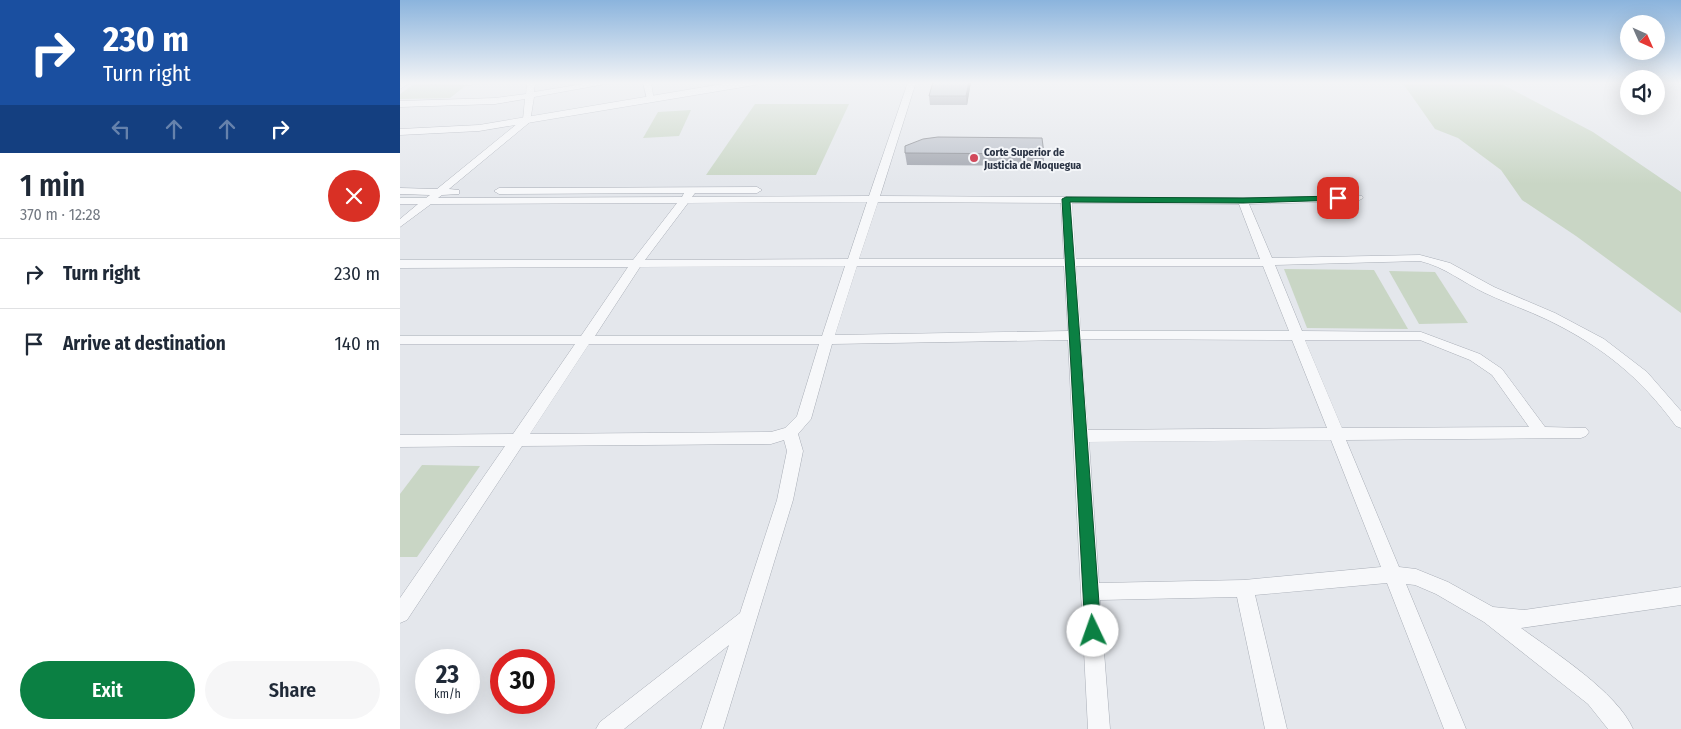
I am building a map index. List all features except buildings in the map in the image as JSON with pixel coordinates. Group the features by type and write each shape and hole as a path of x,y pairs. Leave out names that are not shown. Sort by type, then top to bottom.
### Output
{"street":[{"path":"400,224 527,120 527,116"},
{"path":"400,132 458,130 552,116"},
{"path":"400,441 771,438 790,433 804,419 827,340 901,116"},
{"path":"400,192 876,195 1243,201 1358,198"},
{"path":"400,201 689,195"},
{"path":"400,614 637,263 689,195"},
{"path":"1066,199 1076,335 1098,729"},
{"path":"1243,201 1337,432 1391,574 1455,729"},
{"path":"400,264 1268,262 1420,258 1444,265 1482,286 1541,310 1583,330 1628,361 1665,397 1681,422"},
{"path":"400,340 827,340 1076,335 1421,336 1475,357 1497,372 1541,432"},
{"path":"1082,436 1337,432 1581,432"},
{"path":"712,729 748,618 793,467 795,451 790,433"},
{"path":"1091,592 1244,588 1391,574 1416,577 1425,580 1490,616 1595,697 1622,729"},
{"path":"1244,588 1276,729"},
{"path":"1490,616 1524,619 1681,596"},
{"path":"607,729 748,618"}],"green space":[{"path":"656,116 688,116 679,136 643,138"},
{"path":"747,116 843,116 816,175 706,175"},
{"path":"1426,116 1563,116 1593,132 1681,192 1681,313 1576,236 1522,200 1501,170 1458,138 1435,129"},
{"path":"1284,269 1374,270 1408,329 1307,328"},
{"path":"1389,271 1435,272 1468,323 1419,324"},
{"path":"422,465 480,466 417,557 400,557 400,494"}],"place":[{"name":"Corte Superior de Justicia de Moquegua","path":"974,158"}],"route":[{"path":"1093,631 1066,199 1243,201 1338,198"}]}
